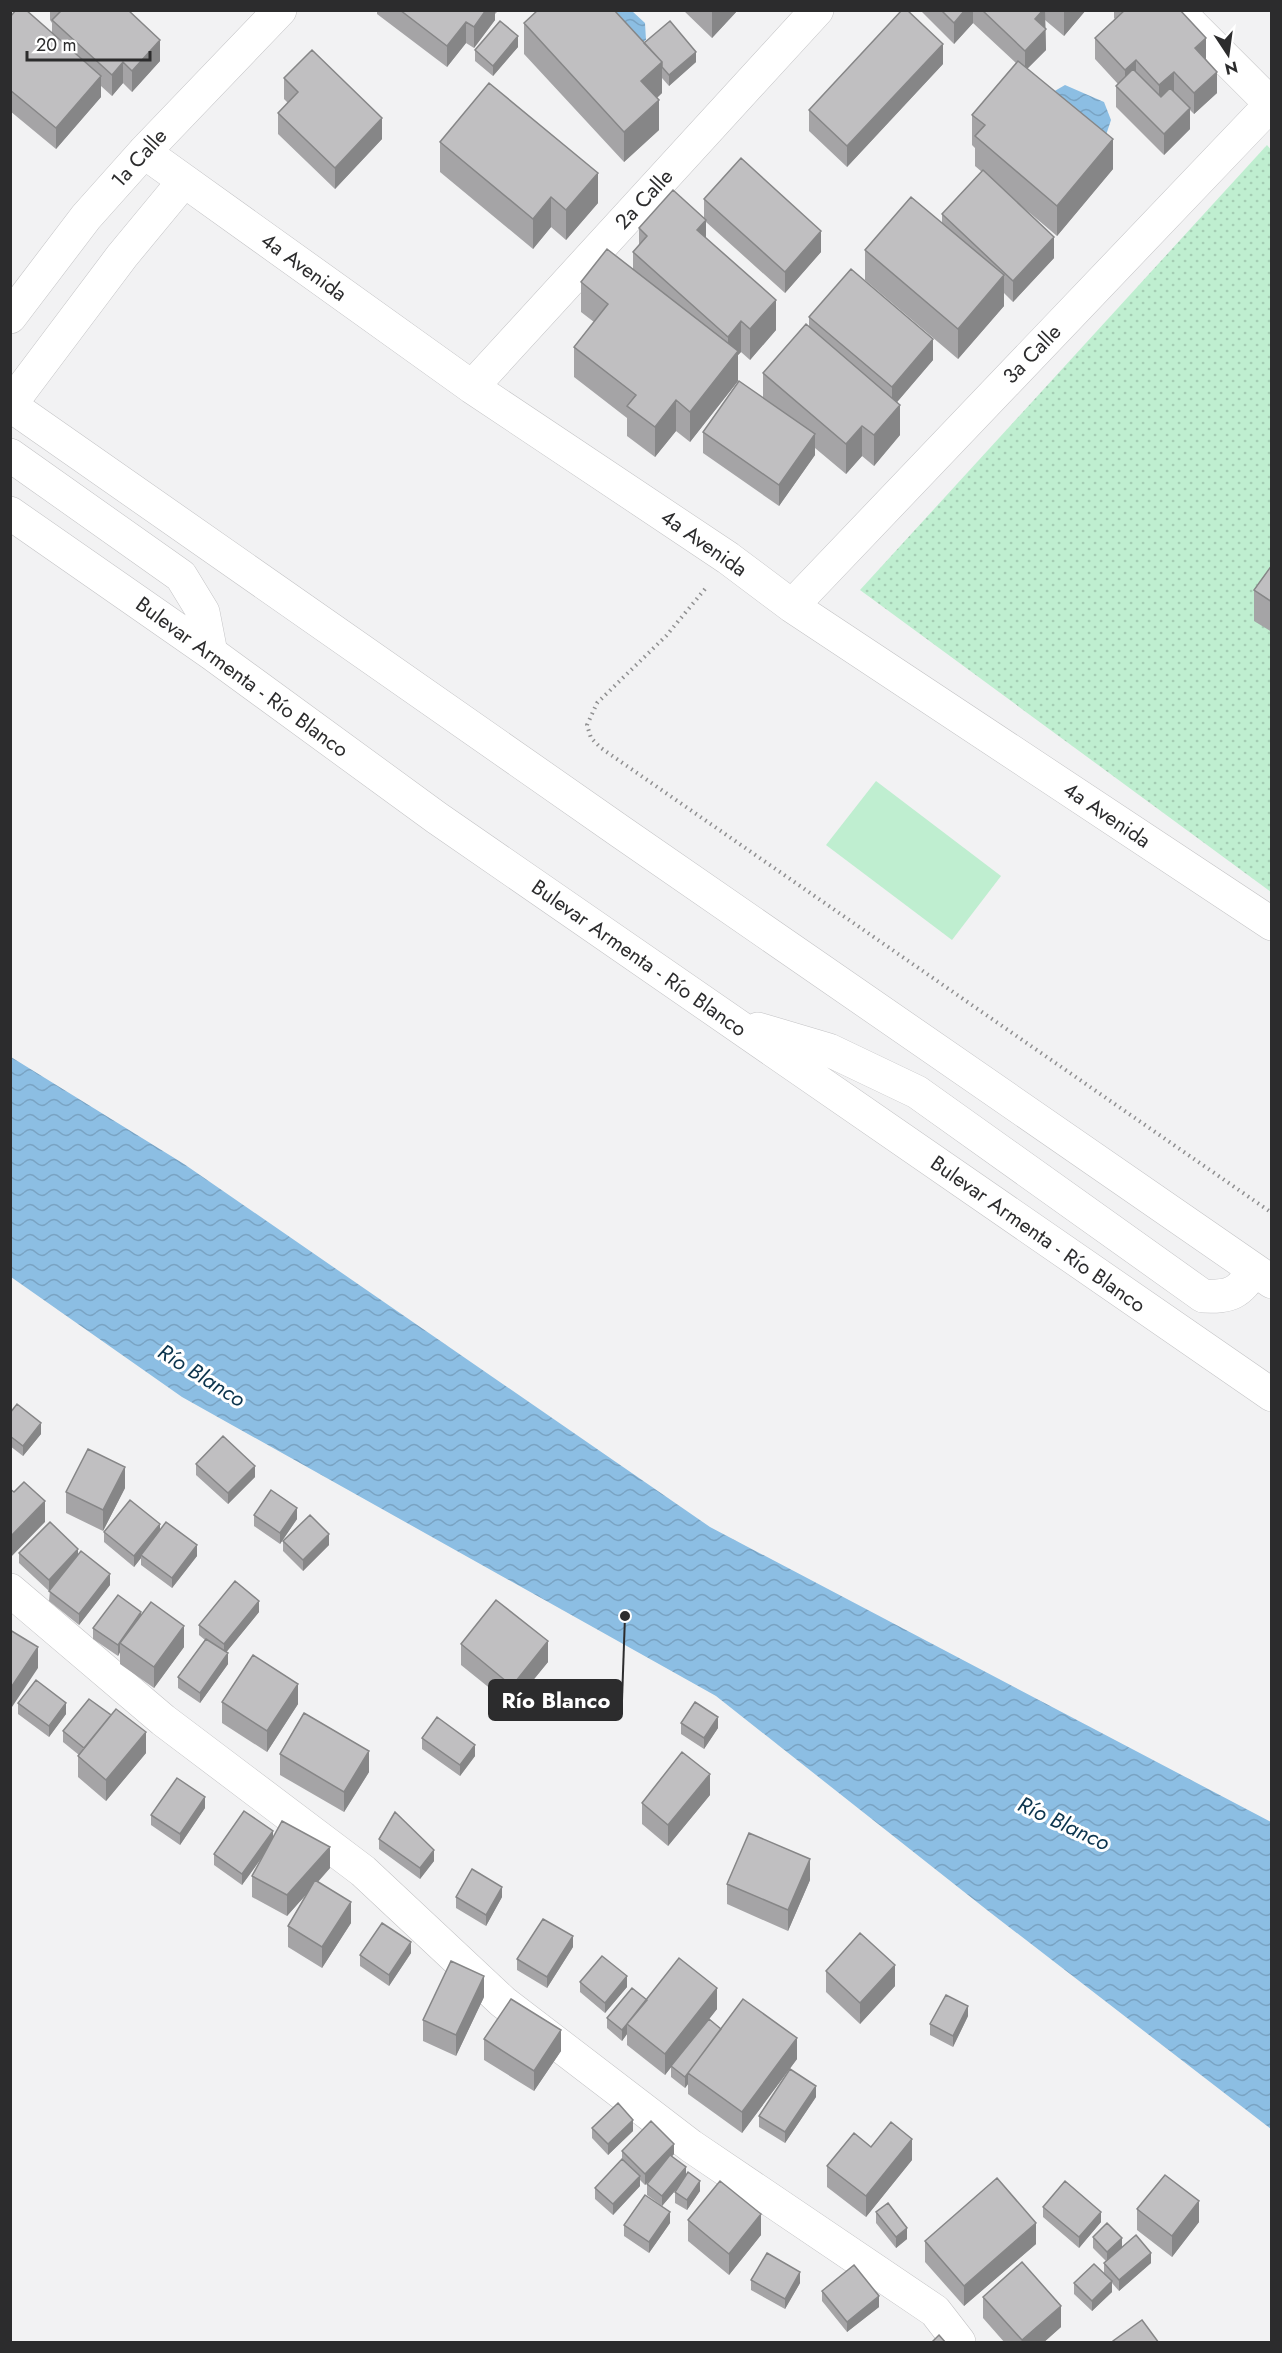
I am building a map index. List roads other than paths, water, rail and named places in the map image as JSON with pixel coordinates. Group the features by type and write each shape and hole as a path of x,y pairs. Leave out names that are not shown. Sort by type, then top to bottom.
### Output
{"street":[{"name":"1a Calle","path":"10,317 86,217 144,152 280,10"},
{"name":"2a Calle","path":"472,387 817,10"},
{"path":"1177,10 1271,104"},
{"name":"3a Calle","path":"792,606 1271,104"},
{"name":"4a Avenida","path":"144,152 472,387 728,558 792,606 1272,924"},
{"path":"184,181 122,256 10,405 621,832 1263,1276 1241,1290 1222,1297 1203,1296 917,1092 829,1050 728,1019"},
{"path":"10,455 181,576 203,612 211,653"},
{"name":"Bulevar Armenta - Río Blanco","path":"10,513 211,653 437,819 1272,1395"},
{"path":"10,1590 163,1720 363,1871 503,2002 691,2146 935,2311 959,2343"}],"water":[{"path":"599,11 632,11 645,23 646,40 636,45"},
{"path":"1065,85 1104,102 1111,120 1105,138 1053,92"},
{"path":"11,1057 184,1164 710,1527 1271,1822 1271,2129 987,1910 716,1696 182,1397 11,1277"}],"place":[{"name":"Río Blanco","path":"625,1616"}]}
